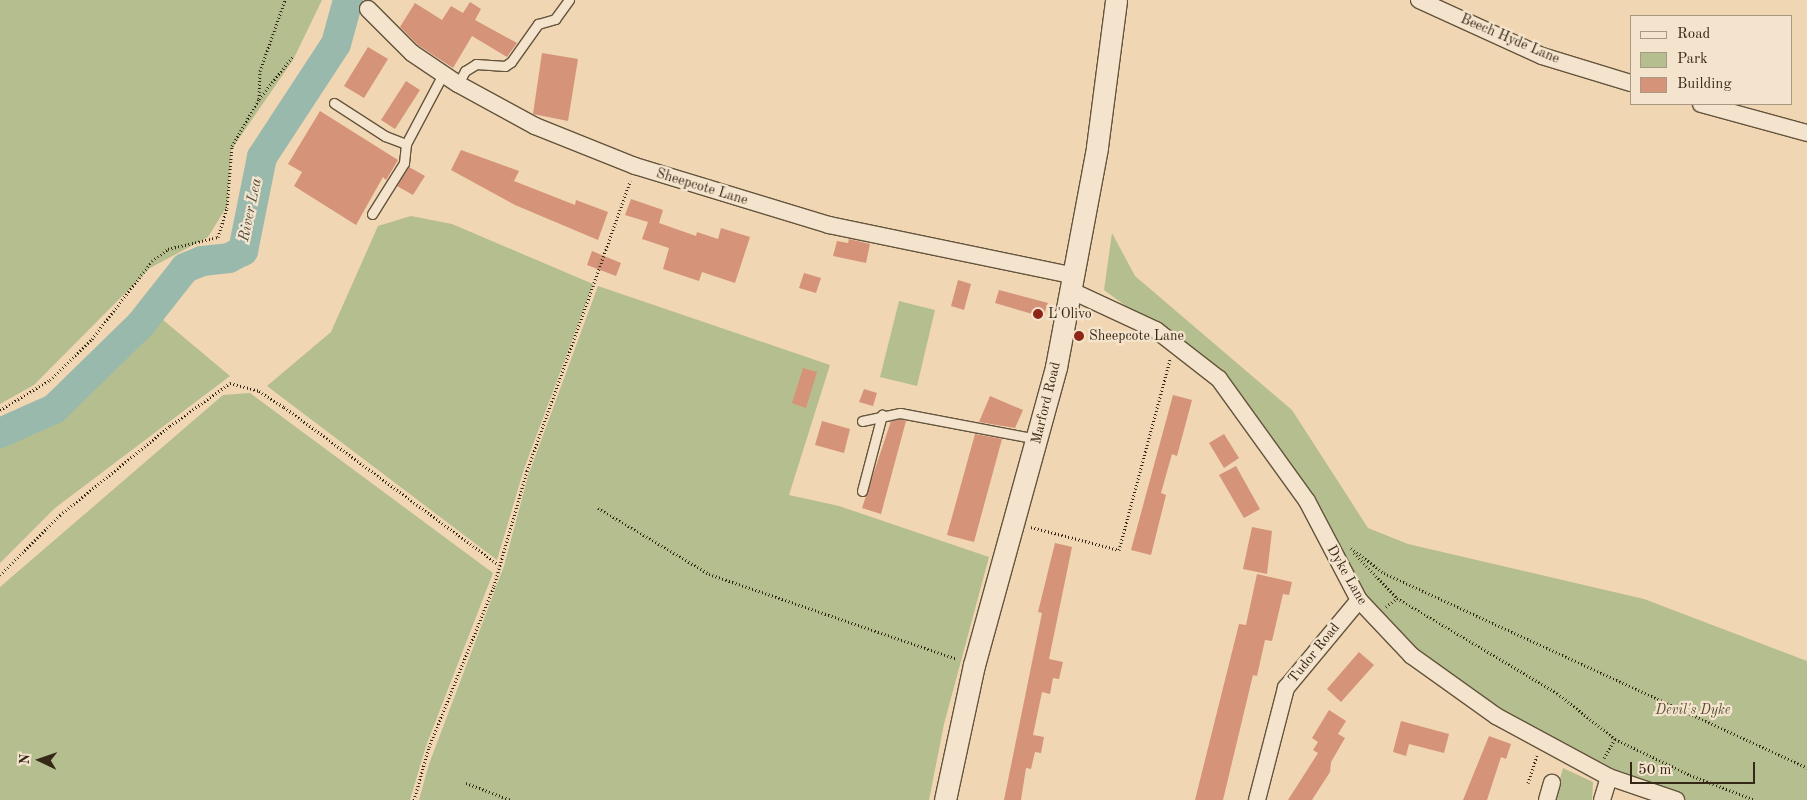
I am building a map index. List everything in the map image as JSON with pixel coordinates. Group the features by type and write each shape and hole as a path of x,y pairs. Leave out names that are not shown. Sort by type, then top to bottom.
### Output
{"street":[{"name":"Marford Road","path":"945,800 974,665 1038,439 1074,284 1116,0"},
{"name":"Beech Hyde Lane","path":"1419,0 1542,56 1630,83"},
{"name":"Sheepcote Lane","path":"368,9 412,53 458,84 535,126 635,166 829,225 1074,284"},
{"path":"1705,105 1807,133"},
{"name":"Dyke Lane","path":"1074,284 1156,330 1219,379 1283,464 1360,600 1412,656 1496,716 1609,778 1676,800"},
{"name":"Tudor Road","path":"1257,800 1286,688 1360,600"},
{"path":"1602,800 1609,778"},
{"path":"1547,800 1552,784"}],"lane":[{"path":"458,84 465,71 476,64 505,66 511,62 538,24 555,19 569,0"},
{"path":"372,214 404,163 406,144 443,74"},
{"path":"334,103 385,136 406,144"},
{"path":"862,421 882,415 900,413 1038,439"},
{"path":"862,491 882,415"}],"path":[{"path":"259,99 260,71 286,0"},
{"path":"0,410 50,380 78,353 152,262 168,249 218,237 227,208 232,146 259,99 293,56"},
{"path":"414,800 429,747 494,586 498,564 527,471 635,166"},
{"path":"1014,523 1119,550 1174,344"},
{"path":"0,575 60,515 170,426 230,383 259,391 284,406 498,564"},
{"path":"598,508 710,574 974,665"},
{"path":"1755,800 1690,775 1615,739 1557,693 1396,598 1347,545 1384,573 1807,768"},
{"path":"1528,782 1541,740"},
{"path":"466,783 511,800"}],"green space":[{"path":"0,0 322,0 293,60 231,150 227,206 208,237 150,268 34,385 0,404"},
{"path":"411,216 452,224 593,284 524,469 497,560 267,386 331,332 378,226"},
{"name":"Devil's Dyke","path":"1112,233 1135,276 1292,410 1368,528 1408,544 1644,599 1807,661 1807,800 1684,800 1609,770 1491,704 1413,648 1354,585 1217,373 1104,290"},
{"path":"598,286 830,365 789,495 839,506 989,557 944,724 929,800 419,800 429,764 504,566 528,476"},
{"path":"899,301 935,310 917,386 880,377"},
{"path":"156,314 230,376 55,508 0,563 0,442 47,421"},
{"path":"250,393 493,573 426,746 410,800 0,800 0,587 223,395"},
{"path":"1563,768 1593,782 1592,800 1554,800"}],"building":[{"path":"470,2 481,9 475,20 517,43 507,57 472,36 453,68 418,45 400,27 415,3 442,20 451,6 463,13"},
{"path":"368,47 388,59 364,98 344,86"},
{"path":"542,53 578,59 568,121 533,114"},
{"path":"406,81 420,90 395,129 381,120"},
{"path":"320,111 398,160 386,180 383,177 356,225 294,186 302,172 288,164"},
{"path":"461,150 519,171 514,181 575,205 576,200 608,212 598,240 515,205 451,170"},
{"path":"409,167 425,176 413,195 397,186"},
{"path":"631,199 663,210 659,223 696,236 697,232 718,239 721,228 750,237 735,283 702,272 699,281 663,269 669,248 642,239 648,222 625,215"},
{"path":"849,239 870,244 866,263 833,256 837,241 848,243"},
{"path":"592,251 621,263 616,276 587,265"},
{"path":"804,273 821,278 816,293 799,288"},
{"path":"958,280 971,284 964,310 951,306"},
{"path":"999,290 1048,303 1043,317 995,303"},
{"path":"803,368 817,372 806,408 792,403"},
{"path":"864,389 877,393 873,406 859,402"},
{"path":"1173,395 1192,400 1177,456 1172,454 1161,493 1166,495 1151,555 1131,550"},
{"path":"990,396 1023,410 1015,428 979,422"},
{"path":"900,419 906,421 881,514 862,508 891,421"},
{"path":"822,421 850,429 844,453 815,445"},
{"path":"975,434 1002,439 974,542 947,535"},
{"path":"1224,434 1239,458 1224,468 1209,443"},
{"path":"1236,466 1260,509 1244,518 1219,475"},
{"path":"1252,527 1272,531 1267,574 1243,569"},
{"path":"1055,543 1072,547 1049,659 1063,662 1059,679 1053,678 1050,694 1042,692 1033,735 1044,737 1041,753 1035,752 1031,769 1026,768 1021,800 1004,800 1042,613 1038,612"},
{"path":"1257,574 1292,582 1289,595 1283,594 1272,641 1265,640 1257,676 1253,675 1223,800 1195,800 1239,624 1246,625"},
{"path":"1359,652 1374,665 1341,702 1327,689"},
{"path":"1329,710 1346,721 1338,734 1345,738 1331,762 1330,772 1312,800 1288,800 1318,753 1313,750 1318,742 1312,738"},
{"path":"1401,721 1449,734 1444,753 1409,744 1406,756 1393,752"},
{"path":"1489,736 1511,744 1506,759 1501,757 1487,800 1463,800"}],"waterway":[{"name":"River Lea","path":"0,433 54,409 141,324 185,268 202,261 229,258 243,251 262,157 336,44 348,0"}],"place":[{"name":"L'Olivo","path":"1038,314"},
{"name":"Sheepcote Lane","path":"1079,336"}]}
